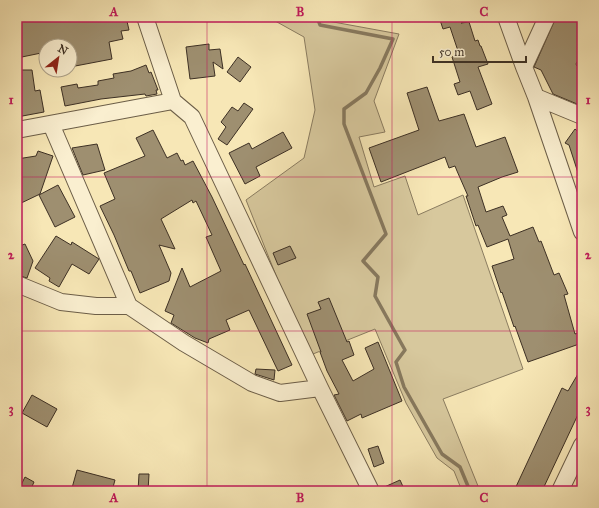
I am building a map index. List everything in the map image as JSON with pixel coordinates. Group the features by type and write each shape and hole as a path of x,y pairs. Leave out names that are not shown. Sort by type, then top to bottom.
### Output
{"street":[{"path":"145,17 173,101 192,118 320,388 371,491"},
{"path":"506,17 536,97 582,232"},
{"path":"524,67 547,17"},
{"path":"536,97 582,116"},
{"path":"17,130 173,101"},
{"path":"51,124 129,306 184,343 252,383 280,393 320,388"},
{"path":"17,284 61,302 96,306 129,306"},
{"path":"560,491 582,445"}],"shaded area":[{"path":"268,17 327,17 328,21 399,34 374,101 385,132 359,137 374,187 405,176 418,215 463,195 523,369 443,399 480,491 462,491 454,471 437,458 406,403 375,329 308,356 246,200 304,158 315,110 304,37"}],"building":[{"path":"17,17 126,17 129,30 121,31 123,39 109,42 112,59 78,65 78,38 38,38 38,54 17,58"},
{"path":"439,17 474,17 474,19 461,23 469,22 475,41 478,40 488,64 478,67 492,104 477,110 470,91 458,95 454,84 460,82 452,57 459,54 450,27 443,29"},
{"path":"556,17 576,17 582,20 582,53 576,64 582,68 582,106 553,94 541,70 534,67"},
{"path":"209,44 209,50 220,49 223,69 213,62 215,76 190,79 186,47"},
{"path":"238,57 251,67 240,82 227,72"},
{"path":"146,65 149,73 151,72 158,90 156,90 157,94 101,99 65,106 61,87 77,84 78,88 98,85 98,81 114,78 113,74 131,71"},
{"path":"17,70 32,70 35,91 40,90 44,112 17,117"},
{"path":"427,87 439,121 464,114 476,147 505,137 518,172 478,187 486,212 503,206 507,215 502,217 510,236 533,227 539,242 541,241 554,275 559,273 568,294 564,295 575,334 582,331 582,343 528,362 492,266 514,259 508,239 487,247 478,225 476,226 466,196 468,196 455,166 449,168 445,157 381,182 369,148 419,130 407,93"},
{"path":"244,103 253,109 227,145 218,139 226,127 221,122 232,107 238,111"},
{"path":"575,129 582,135 582,179 580,179 569,145 565,143"},
{"path":"153,130 167,158 177,153 185,165 193,161 212,197 244,265 245,264 292,365 278,371 249,310 226,320 230,330 209,339 208,343 195,338 171,323 174,315 165,311 182,268 190,287 221,271 206,237 212,235 196,201 193,203 192,200 161,219 175,249 159,245 171,273 169,281 140,293 100,206 115,199 104,173 145,156 136,138"},
{"path":"283,132 292,148 256,167 260,176 245,184 229,153 249,143 252,149"},
{"path":"97,144 105,170 83,175 72,148"},
{"path":"38,151 53,156 40,194 17,205 17,159 36,156"},
{"path":"58,185 75,217 55,227 39,195"},
{"path":"56,236 71,245 72,242 99,259 89,274 72,264 59,287 49,281 50,278 35,268"},
{"path":"25,244 33,261 27,278 17,275 17,247"},
{"path":"290,246 296,258 278,265 273,253"},
{"path":"329,298 354,355 342,360 353,381 374,369 365,348 378,342 402,401 362,418 361,414 347,421 334,395 339,394 327,371 307,314 321,309 318,302"},
{"path":"582,367 582,406 542,491 514,491 562,388 568,391"},
{"path":"256,369 275,370 274,380 255,374"},
{"path":"32,395 57,409 47,427 22,413"},
{"path":"378,446 384,463 374,467 368,449"},
{"path":"77,470 115,480 112,491 81,491 72,488"},
{"path":"139,474 149,474 148,491 138,491"},
{"path":"25,477 34,482 30,491 18,491"},
{"path":"400,480 405,491 380,491 380,489"}],"waterway":[{"path":"317,17 320,25 393,39 380,68 366,93 344,109 344,124 386,234 363,261 378,277 375,296 405,350 396,362 404,387 442,454 460,467 470,491"}]}
